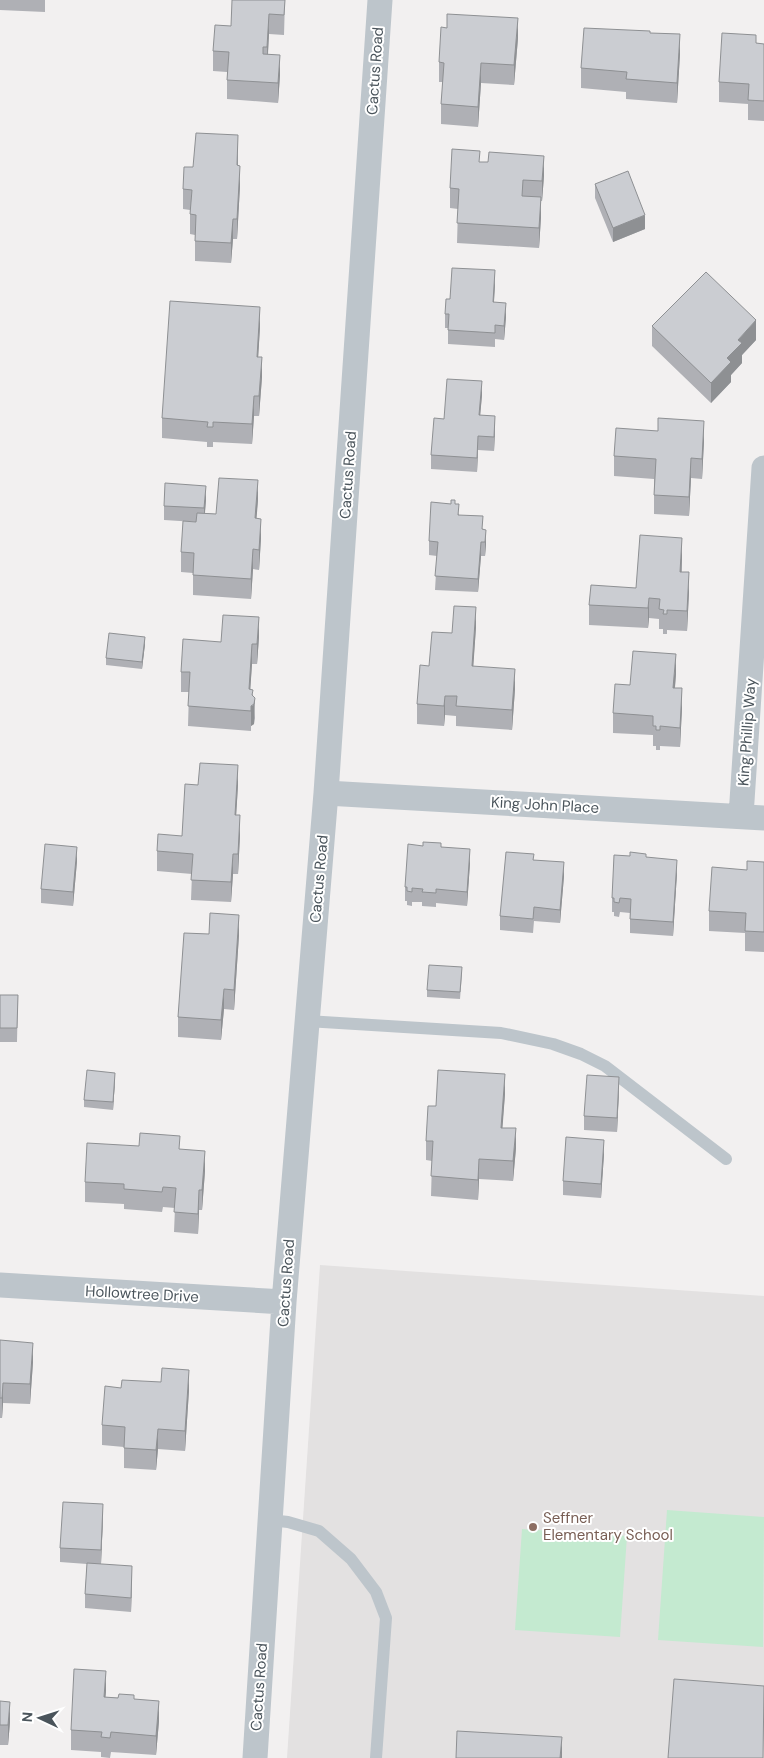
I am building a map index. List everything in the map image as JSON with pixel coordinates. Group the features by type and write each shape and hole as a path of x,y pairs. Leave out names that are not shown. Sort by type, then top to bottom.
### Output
{"street":[{"name":"Cactus Road","path":"255,1758 284,1302 326,793 380,0"},
{"name":"King Phillip Way","path":"753,817 764,468"},
{"name":"King John Place","path":"326,793 753,817"},
{"name":"Hollowtree Drive","path":"0,1286 284,1302"}],"lane":[{"path":"307,1021 501,1033 553,1044 581,1054 605,1066 726,1159"},
{"path":"270,1520 288,1522 319,1531 352,1559 376,1592 386,1618 376,1758"}],"shaded area":[{"name":"Seffner Elementary School","path":"320,1265 764,1296 764,1758 287,1758"}],"green space":[{"path":"667,1510 764,1517 763,1647 658,1640"},
{"path":"522,1529 627,1536 620,1637 515,1630"}],"building":[{"path":"232,0 285,0 284,15 269,14 267,47 263,47 263,54 280,55 278,83 227,80 229,52 213,51 215,25 231,26"},
{"path":"447,14 518,18 514,65 481,63 478,107 441,104 444,63 439,62 441,27 447,28"},
{"path":"584,28 680,34 677,83 626,79 627,72 581,68"},
{"path":"722,33 756,35 756,43 764,44 764,101 748,100 749,84 719,82"},
{"path":"196,133 238,135 237,165 240,166 237,219 233,219 231,243 195,241 196,215 190,214 192,190 183,189 184,167 193,167"},
{"path":"452,149 480,151 479,162 488,162 489,152 544,156 542,181 523,180 522,196 541,197 539,228 457,223 459,189 450,188"},
{"path":"628,171 645,215 613,228 595,184"},
{"path":"452,268 495,270 493,302 506,303 504,326 495,325 495,333 448,330 449,314 445,314 446,299 450,299"},
{"path":"706,272 756,320 738,340 742,343 727,358 731,362 711,383 652,326"},
{"path":"170,301 260,307 257,357 262,357 259,396 254,396 252,424 213,422 213,427 207,427 208,422 162,418"},
{"path":"447,379 482,381 479,415 495,416 494,437 478,436 477,458 431,455 434,418 444,419"},
{"path":"658,418 704,421 702,459 691,458 689,497 654,495 656,459 614,456 616,428 658,431"},
{"path":"219,478 258,480 255,518 261,519 259,550 253,549 251,579 193,575 194,553 181,552 183,521 196,522 197,513 216,514"},
{"path":"165,483 206,486 204,508 164,506"},
{"path":"451,500 455,500 455,504 459,504 458,515 483,516 482,529 486,530 485,542 481,542 478,579 435,576 438,542 429,541 431,502 451,504"},
{"path":"640,535 682,538 680,572 689,572 687,611 667,610 667,614 663,614 664,610 659,609 660,599 649,598 648,608 589,605 591,585 636,588"},
{"path":"454,606 476,607 472,666 515,669 512,710 456,706 457,696 445,696 444,706 417,704 420,665 429,666 432,632 452,633"},
{"path":"223,615 259,617 257,644 252,644 249,689 253,690 252,695 255,698 251,711 188,706 190,672 181,672 183,639 221,642"},
{"path":"109,633 145,637 142,662 106,658"},
{"path":"633,651 676,654 673,688 682,688 680,728 660,726 660,730 656,730 656,726 653,726 653,716 613,713 615,684 630,685"},
{"path":"200,763 238,765 235,815 240,815 238,854 233,854 231,882 191,880 193,854 157,851 158,834 182,836 185,784 198,785"},
{"path":"423,842 441,843 441,847 470,849 467,892 436,889 436,893 422,892 423,889 412,888 412,892 407,891 407,887 405,887 408,844 423,846"},
{"path":"45,844 77,847 73,892 41,889"},
{"path":"506,852 534,854 533,860 564,862 560,910 534,907 533,919 500,916"},
{"path":"630,852 646,854 646,857 677,860 673,922 630,919 631,899 620,898 619,903 614,902 614,898 612,898 614,855 630,856"},
{"path":"747,861 764,862 764,932 745,931 746,913 709,911 712,867 747,870"},
{"path":"210,913 239,915 234,990 224,989 221,1020 178,1017 184,933 209,934"},
{"path":"429,965 462,967 460,992 427,990"},
{"path":"0,995 18,995 17,1028 0,1028"},
{"path":"87,1070 115,1073 113,1102 84,1100"},
{"path":"438,1070 505,1074 501,1128 516,1128 513,1161 479,1159 478,1180 431,1176 433,1141 426,1141 428,1106 436,1106"},
{"path":"587,1075 619,1077 617,1118 584,1116"},
{"path":"140,1133 180,1136 179,1149 205,1151 202,1190 199,1190 198,1214 174,1212 176,1188 163,1187 162,1192 124,1189 124,1184 85,1182 87,1143 139,1146"},
{"path":"566,1137 604,1140 601,1184 563,1181"},
{"path":"0,1340 33,1343 30,1384 3,1383 2,1398 0,1398"},
{"path":"162,1368 189,1370 185,1431 158,1429 156,1450 124,1448 125,1427 102,1425 105,1386 121,1388 122,1380 161,1382"},
{"path":"63,1502 103,1504 101,1550 60,1548"},
{"path":"87,1563 132,1566 131,1598 85,1594"},
{"path":"74,1669 106,1671 104,1697 118,1698 119,1694 134,1695 134,1699 159,1701 156,1736 111,1732 110,1738 101,1737 102,1732 71,1730"},
{"path":"674,1679 764,1686 763,1758 668,1758"},
{"path":"0,1701 10,1702 8,1725 0,1725"},
{"path":"457,1731 562,1737 560,1758 456,1758"}],"place":[{"name":"Seffner Elementary School","path":"533,1527"}]}
